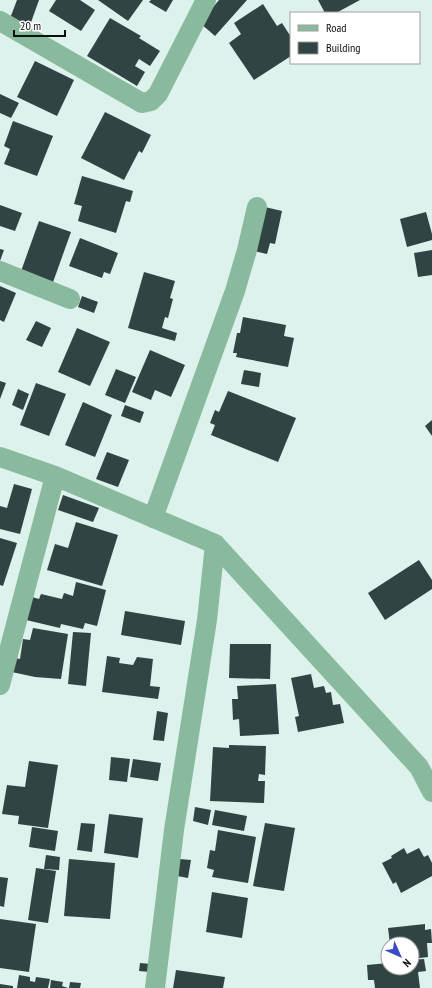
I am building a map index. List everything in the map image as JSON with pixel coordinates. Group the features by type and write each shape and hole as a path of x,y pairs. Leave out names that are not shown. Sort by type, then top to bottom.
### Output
{"street":[{"path":"0,21 142,103 151,101 158,94 206,0"},
{"path":"153,518 235,291 247,250 256,207"},
{"path":"0,271 70,299"},
{"path":"0,457 55,476 215,544 419,767 432,792"},
{"path":"0,685 55,476"},
{"path":"155,988 174,830 207,620 215,544"}],"building":[{"path":"17,0 39,0 29,28 9,21"},
{"path":"56,0 80,0 95,10 81,31 49,11"},
{"path":"98,0 143,0 128,21"},
{"path":"151,0 173,0 166,12 149,2"},
{"path":"219,0 247,0 215,36 200,23"},
{"path":"318,0 360,0 338,12 324,12"},
{"path":"263,4 277,26 282,23 290,35 290,57 254,80 229,43 241,34 234,23"},
{"path":"110,18 141,36 139,38 160,51 150,66 139,59 135,66 145,72 137,86 87,56"},
{"path":"35,61 74,80 57,116 17,97"},
{"path":"0,94 19,103 11,118 0,113"},
{"path":"105,112 151,135 142,153 139,151 124,180 81,158"},
{"path":"13,121 53,136 37,176 4,164 10,149 4,146"},
{"path":"82,176 133,191 130,202 126,201 116,233 78,221 82,206 74,204"},
{"path":"0,205 22,213 15,231 0,226"},
{"path":"265,207 282,211 275,244 270,243 267,254 254,251"},
{"path":"426,212 432,234 432,240 407,247 400,219"},
{"path":"39,221 71,232 52,285 20,274"},
{"path":"80,238 118,253 110,274 104,272 102,278 69,266"},
{"path":"0,249 4,250 0,261"},
{"path":"432,250 432,275 418,277 414,253"},
{"path":"144,272 175,281 170,298 173,299 168,318 165,317 162,328 177,333 175,341 128,328"},
{"path":"0,286 16,293 4,322 0,320"},
{"path":"82,296 98,302 94,313 78,307"},
{"path":"243,317 286,325 284,336 294,338 288,367 236,357 237,353 233,353 237,333 240,333"},
{"path":"36,321 51,328 42,347 26,340"},
{"path":"77,328 110,342 90,386 58,372"},
{"path":"150,350 185,365 171,397 155,390 151,400 132,392"},
{"path":"116,369 136,377 125,403 105,395"},
{"path":"244,370 261,373 259,387 241,384"},
{"path":"0,381 6,383 0,399"},
{"path":"36,383 66,394 49,436 20,425"},
{"path":"18,389 29,394 23,410 12,405"},
{"path":"228,391 296,418 278,462 211,435 215,425 210,423 215,410 219,412"},
{"path":"83,402 112,415 95,457 65,445"},
{"path":"125,405 144,412 140,423 121,416"},
{"path":"432,420 432,436 425,426"},
{"path":"107,452 129,460 118,487 96,479"},
{"path":"14,484 32,489 20,534 0,529 0,506 7,508"},
{"path":"63,495 99,508 93,522 58,510"},
{"path":"76,522 118,535 102,586 47,570 55,544 68,548"},
{"path":"0,538 17,543 3,586 0,585"},
{"path":"419,560 432,580 432,589 385,620 368,593"},
{"path":"76,582 106,590 97,626 85,623 83,629 61,624 60,628 26,620 32,597 39,599 41,594 62,599 64,593 73,596"},
{"path":"125,611 185,621 181,645 121,635"},
{"path":"33,628 68,634 61,679 35,677 7,671 10,657 20,659 23,639 30,640"},
{"path":"73,632 91,633 86,686 68,684"},
{"path":"230,644 271,644 270,679 229,678"},
{"path":"107,656 120,658 119,663 133,665 137,657 153,659 150,686 160,687 158,699 102,692"},
{"path":"311,674 314,688 324,686 326,693 331,692 333,705 340,704 344,723 298,732 295,717 299,716 291,678"},
{"path":"276,684 279,734 240,736 239,719 233,720 232,699 238,699 237,686"},
{"path":"157,711 168,713 164,741 153,740"},
{"path":"229,745 266,746 265,775 259,774 258,781 265,781 264,803 210,801 213,747 229,748"},
{"path":"111,757 130,759 127,782 109,780"},
{"path":"133,759 161,763 158,781 130,777"},
{"path":"29,761 58,765 48,828 18,824 19,816 2,814 7,785 25,787"},
{"path":"195,807 211,810 208,825 193,821"},
{"path":"215,810 247,816 244,831 212,825"},
{"path":"109,814 143,818 138,858 104,853"},
{"path":"81,823 95,824 92,852 77,850"},
{"path":"265,823 295,828 284,891 253,886"},
{"path":"32,827 58,831 55,851 29,847"},
{"path":"218,830 256,837 248,883 212,877 214,870 207,868 210,850 215,851"},
{"path":"404,848 407,854 419,848 424,857 428,855 432,863 432,876 401,893 396,882 393,884 382,863 392,858 391,856"},
{"path":"46,855 60,857 59,870 44,869"},
{"path":"69,859 115,863 110,919 64,916"},
{"path":"180,859 191,860 188,878 177,876"},
{"path":"36,868 56,871 48,923 28,920"},
{"path":"0,877 8,878 4,907 0,906"},
{"path":"212,892 248,898 242,938 206,932"},
{"path":"0,919 36,924 29,972 0,968"},
{"path":"425,924 425,930 431,929 432,943 427,943 428,957 420,958 420,936 389,936 388,928"},
{"path":"420,959 424,959 426,971 420,972"},
{"path":"140,963 151,964 150,972 139,971"},
{"path":"380,964 380,976 418,976 420,988 375,988 374,980 368,980 367,965"},
{"path":"176,970 225,977 223,988 173,988"},
{"path":"19,975 30,977 30,981 35,982 36,977 50,979 48,988 17,988"},
{"path":"51,980 63,982 62,986 68,988 50,988"},
{"path":"70,982 81,983 80,988 69,988"},
{"path":"0,984 13,986 13,988 0,988"}]}
